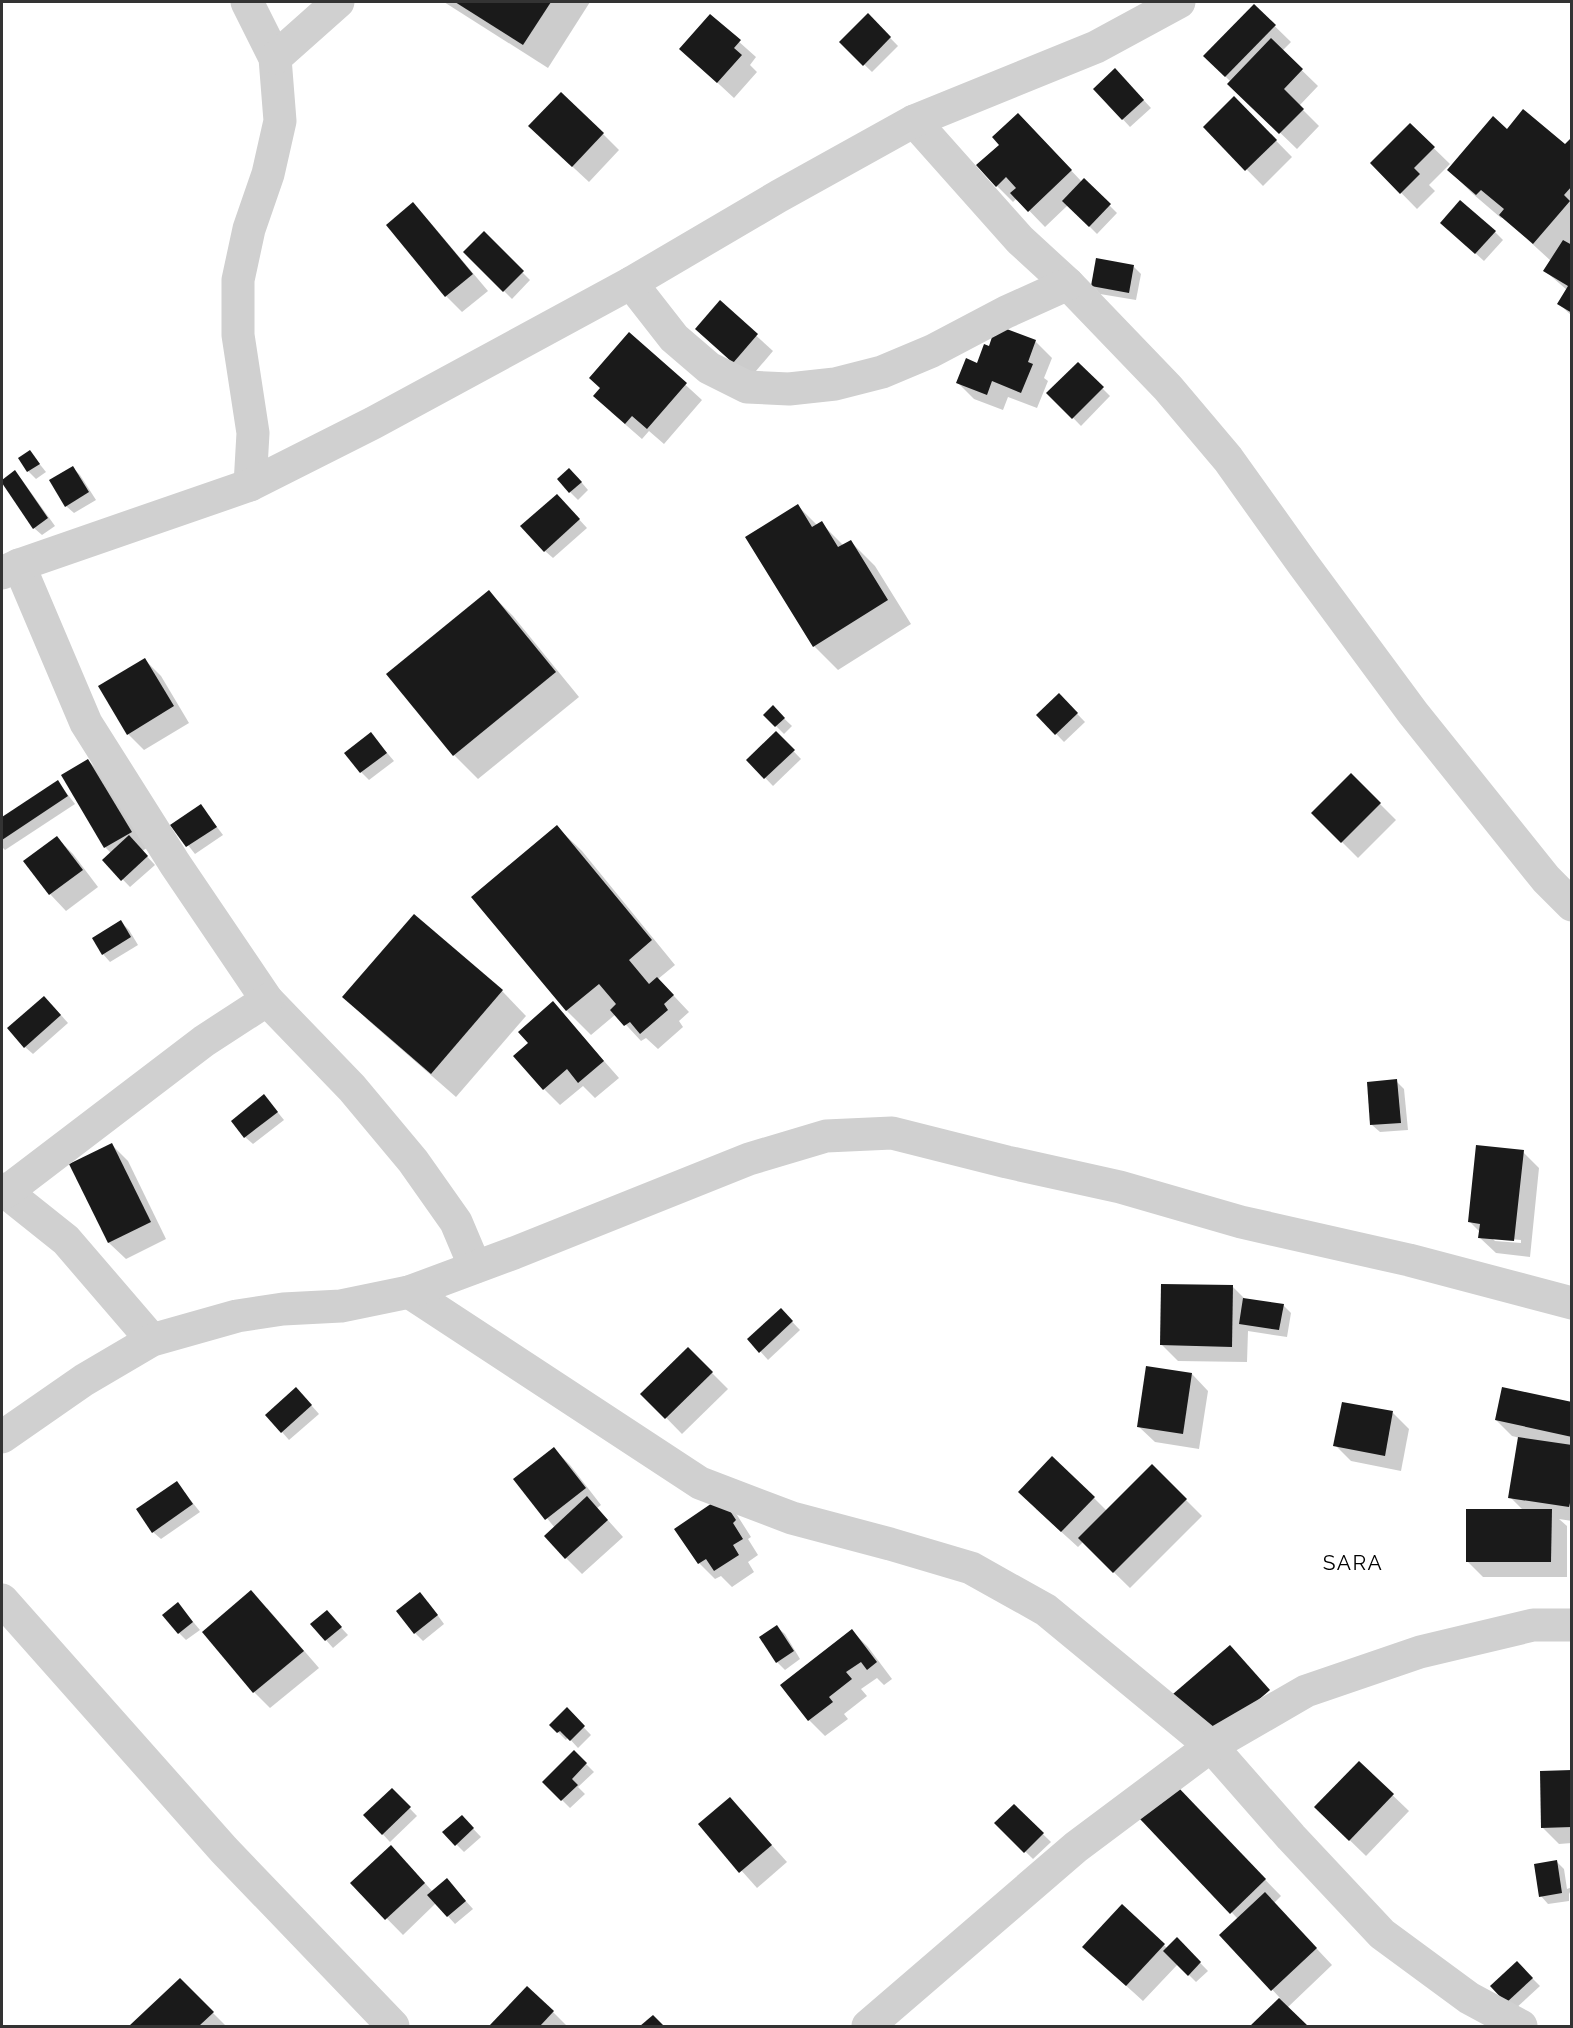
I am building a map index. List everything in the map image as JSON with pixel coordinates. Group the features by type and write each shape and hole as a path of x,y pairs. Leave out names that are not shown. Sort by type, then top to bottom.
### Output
{"street":[{"path":"247,2 274,58 280,122 268,174 249,229 238,280 238,335 253,433 250,485"},
{"path":"274,58 338,2"},
{"path":"475,1267 456,1222 413,1161 352,1088 267,1000 175,864 86,723 10,569 250,485 374,423 631,283 779,196 914,121 1096,47 1179,2"},
{"path":"914,121 1020,240 1068,284 1168,388 1228,459 1309,573 1426,730 1546,879 1572,905"},
{"path":"631,283 674,338 709,368 747,387 789,389 836,384 882,372 932,351 1005,312 1068,284"},
{"path":"152,1341 66,1240 4,1191 204,1041 267,1000"},
{"path":"2,1437 84,1380 152,1341 237,1316 283,1309 341,1306 409,1292 514,1253 749,1159 826,1136 892,1133 1120,1187 1241,1222 1409,1260 1572,1303"},
{"path":"409,1292 700,1483 792,1518 970,1568 1046,1610 1211,1746 1291,1837 1382,1934 1468,1998 1521,2026"},
{"path":"2,1600 224,1850 393,2026"},
{"path":"868,2026 1076,1847 1211,1746 1306,1691 1420,1652 1533,1624 1572,1625"}],"building":[{"path":"455,2 551,2 523,45"},
{"path":"1254,4 1276,25 1225,77 1203,56"},
{"path":"868,13 891,37 863,66 839,42"},
{"path":"710,14 741,40 734,48 742,55 717,83 679,49"},
{"path":"1271,38 1303,69 1284,89 1304,109 1279,134 1227,84"},
{"path":"1115,68 1144,100 1122,120 1093,89"},
{"path":"561,92 604,133 572,167 528,126"},
{"path":"1234,96 1277,140 1245,171 1203,127"},
{"path":"1523,109 1565,144 1572,137 1572,186 1564,195 1570,201 1533,244 1499,215 1504,209 1481,190 1476,195 1447,170 1493,116 1507,129"},
{"path":"1018,113 1072,170 1028,212 1010,193 1016,188 1006,177 996,187 976,165 999,145 992,137"},
{"path":"1410,123 1435,147 1414,168 1420,174 1400,194 1370,163"},
{"path":"1084,178 1111,204 1089,227 1062,201"},
{"path":"1460,200 1496,231 1475,254 1440,223"},
{"path":"413,202 473,274 445,297 386,225"},
{"path":"484,231 524,271 503,292 463,252"},
{"path":"1563,240 1572,245 1572,313 1557,304 1568,286 1543,271"},
{"path":"1096,258 1134,265 1129,293 1091,286"},
{"path":"720,300 758,334 733,363 695,329"},
{"path":"996,325 1036,340 1028,362 1033,364 1021,393 992,381 987,395 956,383 966,358 977,363 984,344 989,346"},
{"path":"629,332 687,383 647,429 632,416 625,424 593,396 600,388 589,378"},
{"path":"1078,362 1104,387 1072,419 1046,393"},
{"path":"30,450 40,464 27,472 18,458"},
{"path":"73,466 89,492 65,507 49,480"},
{"path":"569,468 582,482 569,493 557,479"},
{"path":"15,470 48,518 33,529 2,483 2,480"},
{"path":"557,494 580,519 544,552 520,526"},
{"path":"798,504 812,527 822,521 838,547 851,540 888,600 813,647 745,537"},
{"path":"489,590 556,672 453,756 386,674"},
{"path":"145,658 174,706 127,735 98,686"},
{"path":"1059,693 1078,713 1055,735 1036,715"},
{"path":"773,705 785,718 775,727 763,715"},
{"path":"776,731 795,750 764,779 746,760"},
{"path":"371,732 387,753 360,773 344,753"},
{"path":"88,759 132,832 104,848 61,775"},
{"path":"1351,773 1381,803 1341,843 1311,813"},
{"path":"58,780 68,796 2,840 2,817"},
{"path":"201,804 217,827 186,847 170,825"},
{"path":"557,825 652,940 629,960 649,984 657,977 674,995 664,1004 668,1010 640,1034 630,1022 624,1026 610,1010 616,1004 599,984 566,1011 471,897"},
{"path":"129,835 148,856 121,881 102,860"},
{"path":"57,836 83,870 49,895 23,861"},
{"path":"414,914 503,990 431,1074 342,997"},
{"path":"121,920 131,937 102,955 92,938"},
{"path":"44,996 61,1015 24,1048 7,1028"},
{"path":"553,1001 604,1061 578,1083 567,1069 543,1090 513,1056 528,1043 518,1032"},
{"path":"1397,1079 1401,1123 1370,1125 1367,1082"},
{"path":"264,1094 278,1112 244,1138 231,1121"},
{"path":"112,1143 151,1222 108,1243 69,1164"},
{"path":"1476,1145 1524,1150 1514,1241 1478,1238 1480,1224 1468,1222"},
{"path":"1161,1284 1233,1285 1232,1347 1160,1345"},
{"path":"1243,1298 1284,1304 1279,1330 1239,1324"},
{"path":"781,1308 793,1321 759,1353 747,1339"},
{"path":"688,1347 713,1372 665,1419 640,1394"},
{"path":"1146,1366 1192,1373 1183,1434 1137,1427"},
{"path":"296,1387 312,1405 281,1433 265,1415"},
{"path":"1502,1387 1572,1402 1572,1437 1495,1420"},
{"path":"1342,1402 1393,1411 1385,1456 1333,1446"},
{"path":"1518,1437 1572,1445 1572,1495 1569,1507 1508,1498"},
{"path":"554,1447 586,1488 545,1520 513,1479"},
{"path":"1052,1456 1095,1497 1061,1532 1018,1492"},
{"path":"1152,1464 1187,1499 1113,1573 1078,1538"},
{"path":"177,1481 193,1504 152,1533 136,1509"},
{"path":"587,1496 608,1520 565,1559 544,1536"},
{"path":"721,1497 736,1520 733,1523 743,1539 733,1545 739,1555 714,1571 706,1559 698,1564 674,1529"},
{"path":"1466,1509 1552,1509 1551,1562 1466,1562"},
{"path":"251,1590 304,1651 253,1693 202,1632"},
{"path":"420,1592 438,1615 414,1634 396,1611"},
{"path":"178,1602 193,1622 178,1634 162,1615"},
{"path":"327,1610 342,1627 325,1641 310,1624"},
{"path":"777,1625 794,1651 776,1663 759,1637"},
{"path":"852,1629 877,1662 867,1670 861,1662 846,1672 852,1679 829,1697 833,1702 808,1721 780,1685"},
{"path":"1230,1645 1270,1690 1213,1739 1173,1694"},
{"path":"567,1707 585,1726 570,1741 560,1731 557,1733 549,1725"},
{"path":"574,1750 587,1763 572,1779 578,1785 561,1801 542,1782"},
{"path":"1359,1761 1394,1794 1349,1841 1314,1807"},
{"path":"1572,1770 1572,1827 1541,1828 1540,1771"},
{"path":"1176,1785 1266,1879 1230,1914 1140,1819"},
{"path":"392,1788 411,1807 382,1835 363,1815"},
{"path":"730,1797 772,1845 739,1873 698,1824"},
{"path":"1014,1804 1044,1833 1024,1853 994,1823"},
{"path":"462,1815 474,1828 455,1846 442,1832"},
{"path":"391,1845 425,1883 385,1920 350,1883"},
{"path":"1557,1860 1562,1893 1539,1897 1534,1864"},
{"path":"447,1878 466,1901 447,1917 427,1895"},
{"path":"1265,1892 1317,1948 1271,1991 1219,1935"},
{"path":"1122,1904 1165,1944 1126,1986 1082,1947"},
{"path":"1177,1937 1201,1962 1188,1976 1163,1951"},
{"path":"1517,1961 1533,1978 1506,2003 1490,1986"},
{"path":"180,1978 214,2012 199,2026 129,2026"},
{"path":"527,1986 554,2011 540,2026 489,2026"},
{"path":"1279,1998 1308,2026 1250,2026"},
{"path":"653,2015 664,2026 640,2026"}],"district":[{"name":"SARA","path":"1353,1563"}]}
